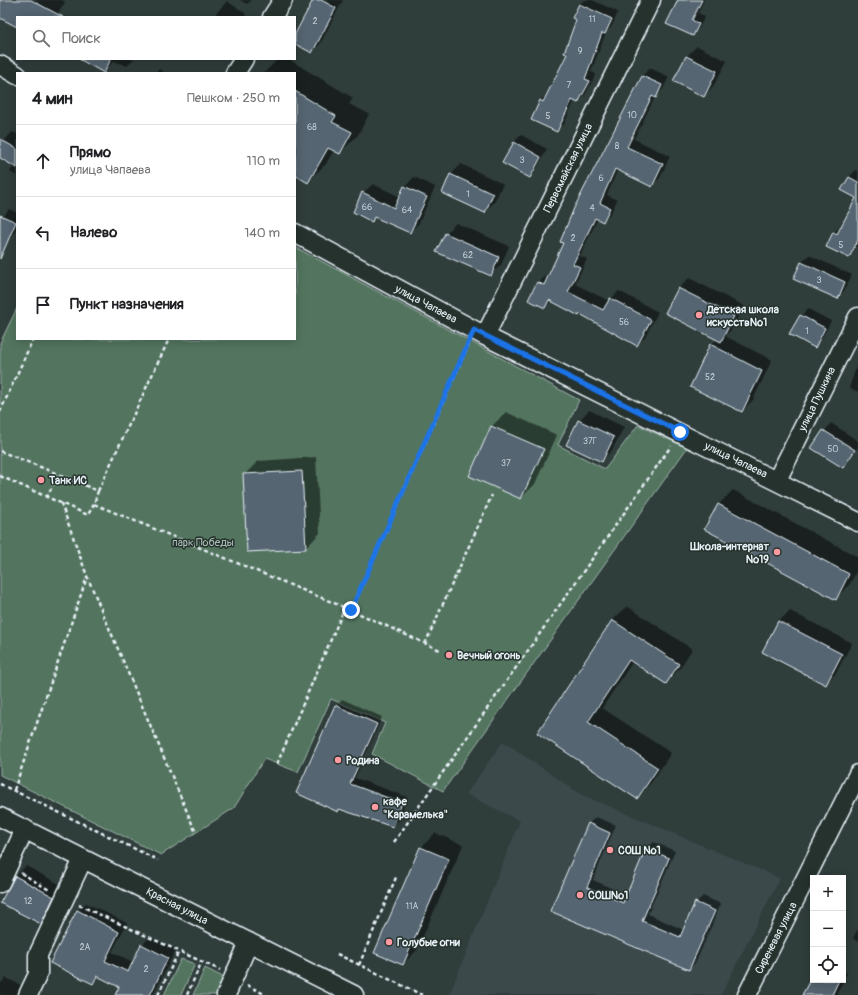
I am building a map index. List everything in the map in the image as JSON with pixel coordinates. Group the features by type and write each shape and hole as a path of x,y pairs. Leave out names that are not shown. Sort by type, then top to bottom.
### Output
{"street":[{"path":"273,16 283,0"},
{"name":"Первомайская улица","path":"480,333 651,0"},
{"path":"236,72 243,60"},
{"path":"0,65 16,74"},
{"name":"улица Чапаева","path":"296,234 480,333 777,480 858,522"},
{"name":"улица Пушкина","path":"777,480 858,317"},
{"name":"Сиреневая улица","path":"747,995 858,774"},
{"name":"Красная улица","path":"0,817 354,995"},
{"path":"0,883 25,829"},
{"path":"28,995 38,974 38,955 83,858"},
{"path":"226,995 249,942"}],"path":[{"path":"351,610 480,333"},
{"path":"0,412 33,340"},
{"path":"0,476 88,515 169,340"},
{"path":"394,842 680,432"},
{"path":"0,451 98,491"},
{"path":"47,497 58,474"},
{"path":"425,644 492,495"},
{"path":"61,503 87,576 196,832"},
{"path":"94,504 345,607 442,651"},
{"path":"14,790 87,576"},
{"path":"277,764 345,607"},
{"path":"0,784 158,860"},
{"path":"9,866 65,899 202,961 266,995"},
{"path":"359,965 397,875"},
{"path":"158,995 179,951"},
{"path":"337,954 422,995"},
{"path":"187,995 202,961"}],"shaded area":[{"name":"СОШ №1","path":"503,741 580,794 780,878 721,995 449,995 520,821 466,794"}],"green space":[{"name":"парк Победы","path":"296,248 579,400 558,445 605,469 638,425 687,448 443,791 372,754 385,723 331,699 298,772 264,759 234,808 161,855 0,775 0,343 16,310 16,340 296,340"},
{"path":"181,959 195,964 181,995 164,995"},
{"path":"205,968 227,979 220,995 193,995"}],"building":[{"path":"0,0 31,0 61,16 16,16 16,26 0,18"},
{"path":"313,0 321,0 336,8 312,53 296,45 296,32"},
{"path":"678,0 702,0 692,20 699,24 693,36 666,24"},
{"path":"579,4 612,19 605,34 602,33 585,79 590,81 578,103 572,100 557,132 531,120 540,100 543,102 567,54 564,53 576,20 572,18"},
{"path":"686,56 717,71 704,97 673,81"},
{"path":"81,60 110,60 104,72"},
{"path":"642,76 662,85 656,98 652,96 627,147 663,164 652,187 615,169 600,203 610,208 603,222 595,218 573,264 580,267 568,292 603,310 610,298 651,320 637,346 580,314 579,316 549,300 545,308 528,300 537,282 544,285 563,243 560,242 574,208"},
{"path":"296,92 336,116 332,122 352,132 340,154 328,148 308,183 296,176"},
{"path":"0,139 16,148 16,167 0,158"},
{"path":"514,142 541,157 530,178 502,163"},
{"path":"450,174 493,194 485,213 442,193"},
{"path":"849,177 858,182 858,240 849,258 826,247 833,232 837,234 856,198 841,190"},
{"path":"404,186 427,197 410,233 374,217 372,222 353,212 362,192 394,208"},
{"path":"0,215 16,222 0,259"},
{"path":"445,233 499,257 491,276 436,252"},
{"path":"801,262 845,282 838,299 793,279"},
{"name":"Детская школа искусств№1","path":"678,288 734,316 721,342 665,313"},
{"path":"800,315 825,328 815,348 789,334"},
{"path":"710,344 762,371 742,412 690,387"},
{"path":"578,420 614,437 602,462 566,445"},
{"path":"491,426 544,449 521,499 469,476"},
{"path":"823,430 855,450 843,468 811,448"},
{"path":"302,471 306,549 247,552 243,474"},
{"name":"Школа-интернат №19","path":"718,504 849,574 836,600 704,529"},
{"path":"612,620 679,664 666,684 629,660 588,722 658,768 637,799 537,733"},
{"path":"778,621 842,654 826,685 762,652"},
{"path":"335,705 377,724 350,784 402,803 393,827 339,809 338,812 296,793"},
{"name":"СОШ№1","path":"588,823 610,833 587,887 623,903 646,848 669,858 642,921 680,937 695,902 715,911 689,970 550,911"},
{"path":"420,847 449,859 403,965 374,953"},
{"path":"15,876 54,897 41,924 0,903"},
{"path":"77,910 119,932 105,961 128,972 141,944 168,958 150,995 115,995 119,987 97,976 93,984 50,963"},
{"path":"810,980 810,983 838,983 832,995 802,995"}],"place":[{"name":"Детская школа искусств№1","path":"699,315"},
{"name":"Танк ИС","path":"41,480"},
{"name":"Школа-интернат №19","path":"777,552"},
{"name":"Вечный огонь","path":"449,655"},
{"name":"Родина","path":"338,760"},
{"name":"кафе \"Карамелька\"","path":"375,807"},
{"name":"СОШ №1","path":"610,850"},
{"name":"СОШ№1","path":"580,895"},
{"name":"Голубые огни","path":"389,942"}],"route":[{"path":"351,610 474,330 680,432"}]}
